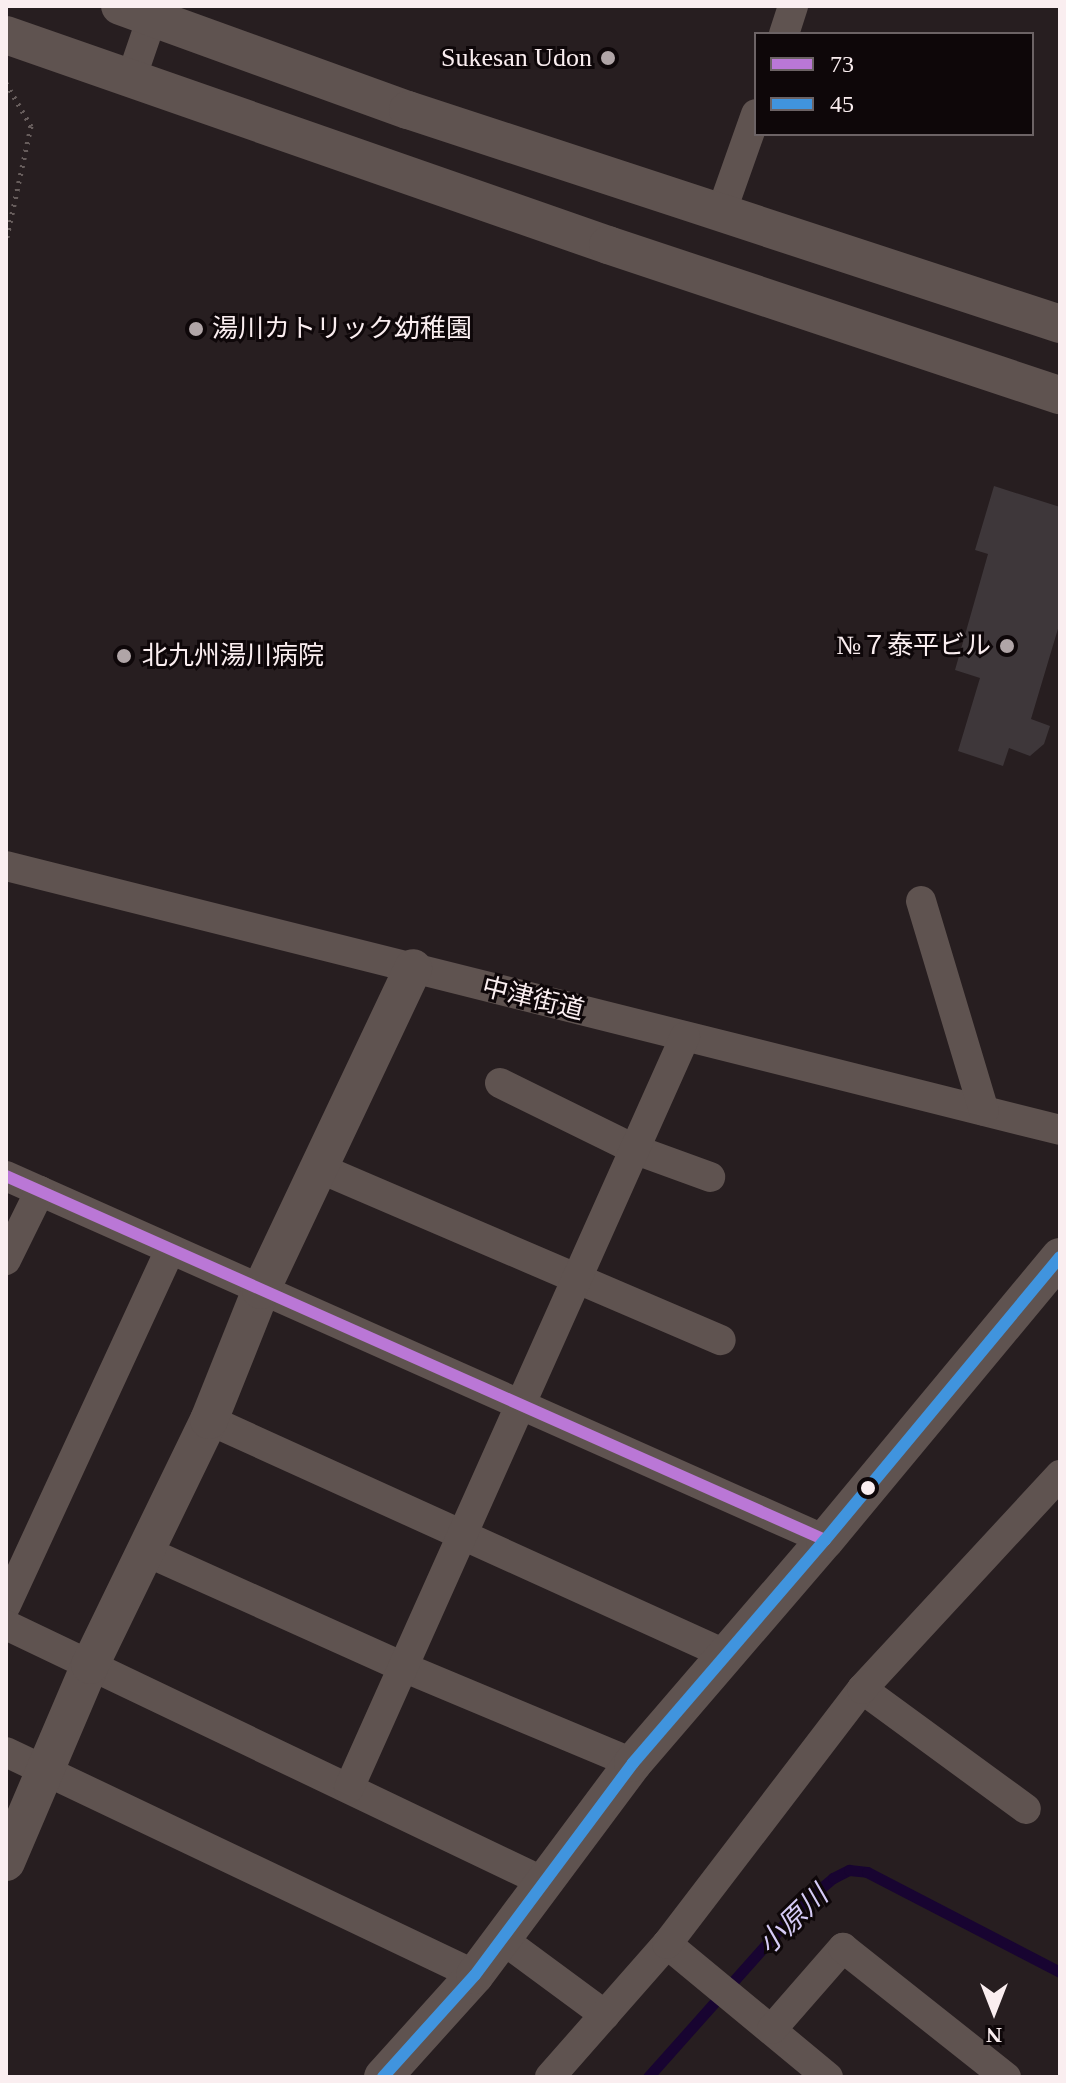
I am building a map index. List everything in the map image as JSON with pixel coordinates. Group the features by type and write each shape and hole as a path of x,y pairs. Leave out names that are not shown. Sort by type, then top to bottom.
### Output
{"street":[{"path":"785,32 793,6"},
{"path":"131,79 143,10 408,110 1057,324"},
{"path":"6,35 608,245 1060,395"},
{"path":"721,213 754,120"},
{"name":"中津街道","path":"6,866 1060,1130"},
{"path":"921,901 984,1111"},
{"path":"6,1862 90,1665 209,1420 261,1290 413,968"},
{"path":"349,1788 685,1037"},
{"path":"500,1083 636,1150 710,1177"},
{"path":"319,1168 721,1340"},
{"path":"6,1176 825,1540"},
{"path":"6,1260 40,1191"},
{"path":"6,1605 170,1250"},
{"path":"383,2077 475,1975 633,1763 825,1540 1060,1257"},
{"path":"209,1420 727,1655"},
{"path":"550,2077 667,1944 862,1689 1060,1475"},
{"path":"145,1551 403,1667 633,1763"},
{"path":"6,1625 546,1883"},
{"path":"862,1689 1026,1809"},
{"path":"6,1752 475,1975"},
{"path":"502,1939 605,2015"},
{"path":"667,1944 828,2077"},
{"path":"772,2029 843,1948 1006,2077"}],"path":[{"path":"6,83 31,126 6,242"}],"building":[{"name":"№７泰平ビル","path":"994,486 1060,507 1060,622 1031,719 1050,726 1044,744 1030,756 1009,748 1003,766 958,751 980,678 955,670 988,554 975,550"}],"waterway":[{"name":"小原川","path":"648,2077 801,1905 833,1878 849,1870 867,1872 1060,1972"}],"transit line":[{"name":"73","path":"6,1176 825,1540"},
{"name":"45","path":"383,2077 475,1975 633,1763 825,1540 1060,1257"}],"place":[{"name":"Sukesan Udon","path":"608,58"},
{"name":"湯川カトリック幼稚園","path":"196,329"},
{"name":"№７泰平ビル","path":"1007,646"},
{"name":"北九州湯川病院","path":"124,656"}]}
